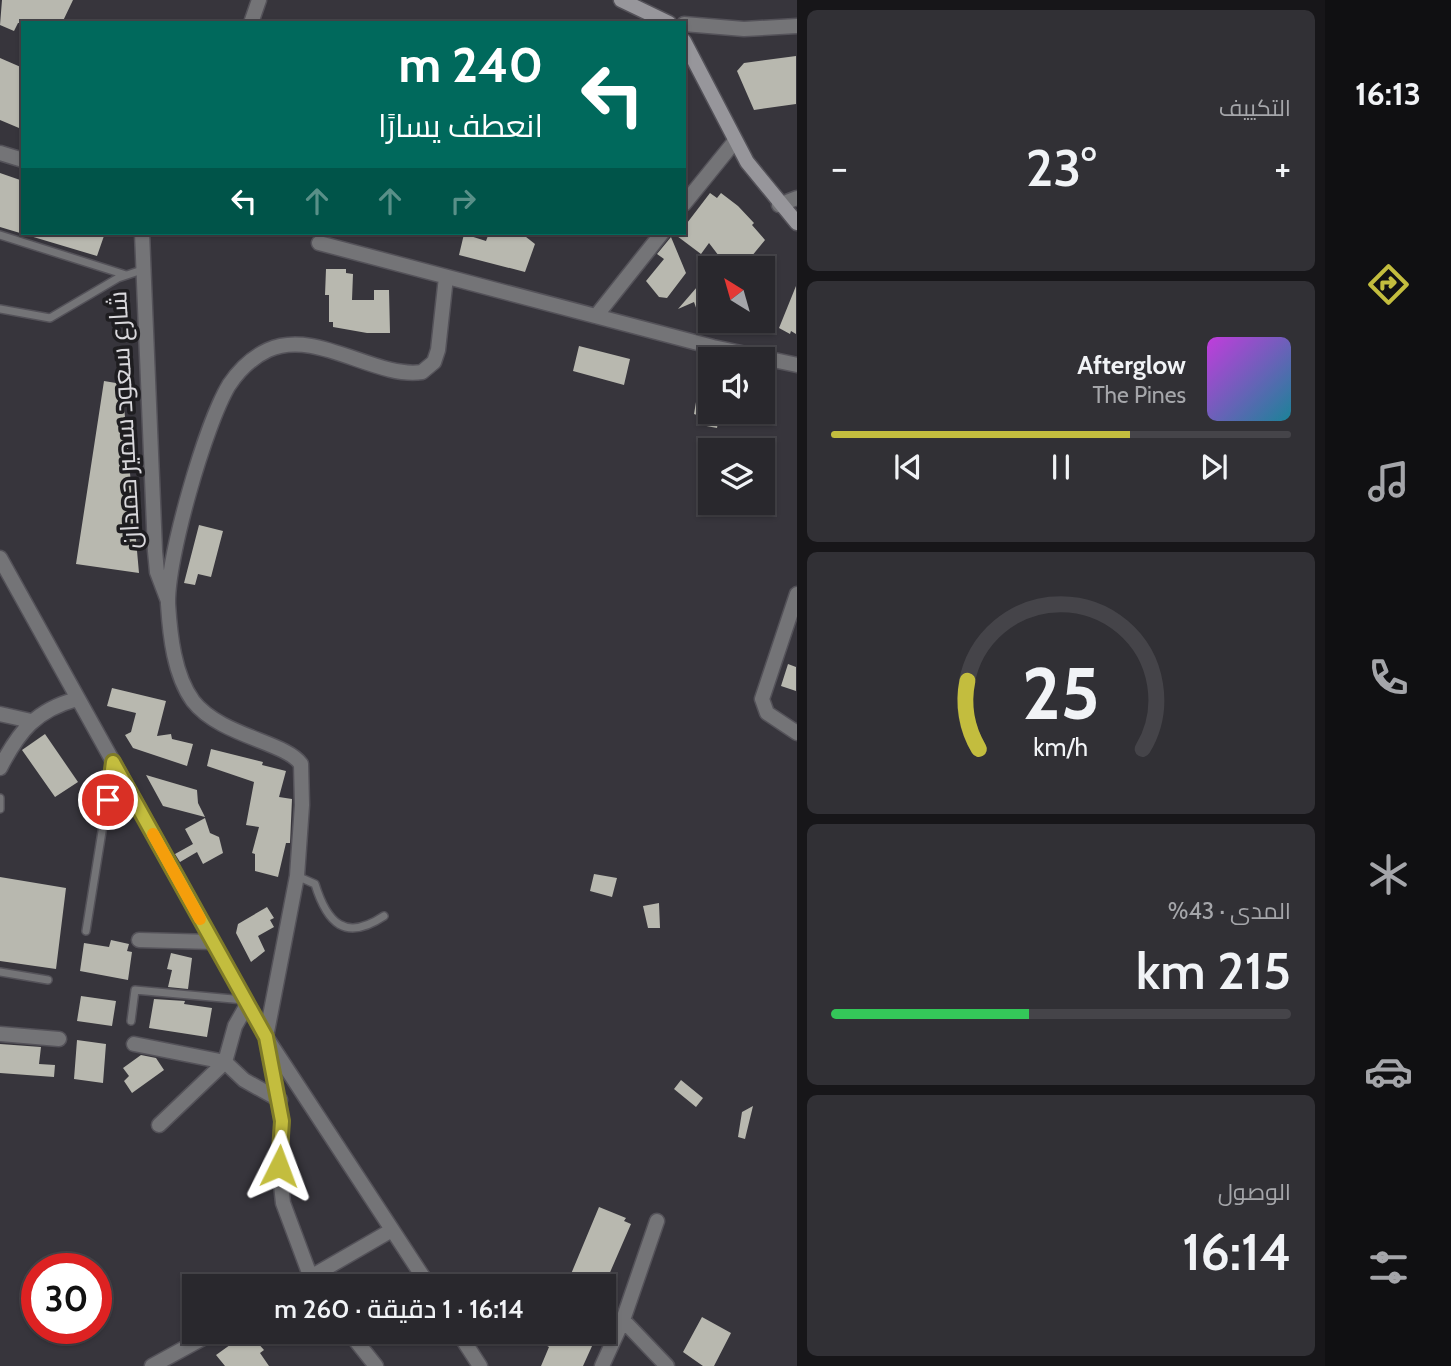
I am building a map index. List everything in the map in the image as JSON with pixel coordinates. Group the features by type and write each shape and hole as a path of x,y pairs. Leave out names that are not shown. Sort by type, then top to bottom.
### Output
{"street":[{"path":"252,21 259,0"},
{"path":"621,0 668,21"},
{"path":"686,24 744,29 796,26"},
{"path":"686,45 734,141 779,205 796,223"},
{"path":"686,201 734,141"},
{"path":"0,153 21,159"},
{"path":"779,205 796,198"},
{"name":"شارع سعود سمير حمدان","path":"142,235 135,273 155,551 157,572 168,603 181,678 194,702 225,728 291,755 301,764 303,783 297,876"},
{"path":"596,316 660,235"},
{"path":"319,243 713,347 796,365"},
{"name":"شارع سعود سمير حمدان","path":"168,603 176,553 203,446 216,411 238,372 270,349 306,346 401,372 422,372 434,362 438,350 446,277"},
{"path":"0,558 245,1002 421,1274"},
{"path":"796,594 762,699 767,713 796,733"},
{"path":"0,768 30,721 48,710 77,699"},
{"path":"0,714 30,721"},
{"path":"297,876 266,1037 279,1100 283,1203 309,1274"},
{"path":"138,940 213,942"},
{"path":"159,1125 225,1062 245,1002"},
{"path":"0,1034 59,1039"},
{"path":"134,1044 225,1062 244,1080 279,1100"},
{"path":"602,1366 623,1321 657,1221"},
{"path":"324,1274 392,1230"},
{"path":"623,1321 667,1366"},
{"path":"152,1366 177,1360 198,1344"},
{"path":"359,1344 376,1366"},
{"path":"466,1344 480,1366"}],"lane":[{"path":"0,235 135,273"},
{"path":"0,309 50,318 135,273"},
{"path":"86,931 113,762"},
{"path":"0,798 0,809"},
{"path":"297,876 307,878 315,884 324,911 334,922 346,927 359,926 373,923 384,916"},
{"path":"0,972 48,980"},
{"path":"131,1021 135,990 245,1002"}],"building":[{"path":"2,0 73,0 63,21 21,21 14,31 0,25"},
{"path":"796,56 796,104 754,110 737,71 744,63"},
{"path":"0,58 21,67 21,124 19,128 0,120"},
{"path":"0,173 21,180 21,233 0,227"},
{"path":"710,193 717,198 721,193 754,223 752,225 765,240 752,256 719,256 709,243 701,254 677,236 686,235 686,224"},
{"path":"27,235 104,235 97,256"},
{"path":"464,235 486,241 488,235 524,235 535,244 525,272 459,255"},
{"path":"671,237 686,273 667,298 659,297 646,281 664,259 657,254"},
{"path":"326,269 346,269 346,273 353,274 352,300 374,300 374,290 389,290 390,333 367,333 333,327 333,322 329,322 329,295 325,295"},
{"path":"698,286 698,313 694,302 678,309"},
{"path":"796,286 796,334 791,331 790,334 779,328"},
{"path":"579,346 630,359 624,385 573,371"},
{"path":"104,381 122,384 139,573 76,564"},
{"path":"698,390 698,424 718,424 717,428 696,424 697,415 694,414"},
{"path":"199,525 223,531 211,577 198,574 195,585 184,583"},
{"path":"788,664 796,667 796,691 781,686"},
{"path":"112,688 166,701 157,736 171,734 172,739 193,744 187,766 133,748 125,735 131,732 136,713 107,706"},
{"path":"45,734 78,782 55,797 22,750"},
{"path":"211,749 263,762 262,765 286,771 279,797 292,799 290,843 286,843 278,877 255,871 255,854 252,853 259,827 246,825 254,782 207,766"},
{"path":"146,775 197,790 198,803 205,817 163,806"},
{"path":"205,818 210,833 219,837 223,853 203,864 197,852 180,862 175,854 193,844 185,829"},
{"path":"594,874 617,878 612,897 590,891"},
{"path":"0,877 66,888 56,969 0,961"},
{"path":"659,903 660,928 648,928 643,906"},
{"path":"267,907 274,918 270,920 274,927 258,936 265,951 251,962 236,933 238,924"},
{"path":"111,940 129,944 127,951 132,952 128,980 80,971 84,943 109,947"},
{"path":"171,953 192,958 188,989 168,987 172,970 167,969"},
{"path":"81,996 116,1001 112,1026 77,1021"},
{"path":"154,999 185,1001 184,1004 212,1008 207,1037 149,1028"},
{"path":"77,1040 106,1044 103,1083 74,1079"},
{"path":"0,1044 41,1047 39,1064 55,1065 54,1077 0,1073"},
{"path":"141,1055 156,1058 164,1070 132,1093 124,1081 129,1076 123,1068"},
{"path":"681,1080 703,1098 696,1107 674,1089"},
{"path":"753,1106 745,1139 738,1137 742,1112"},
{"path":"599,1207 626,1218 624,1221 631,1224 609,1274 571,1274"},
{"path":"702,1317 731,1333 714,1366 703,1366 683,1352"},
{"path":"231,1344 259,1344 264,1350 260,1353 269,1366 225,1366 216,1355"},
{"path":"544,1344 593,1344 583,1366 541,1366 549,1347"}],"slow traffic":[{"path":"153,834 200,919"}],"route":[{"path":"108,800 113,762 266,1037 282,1121 279,1166"}]}
